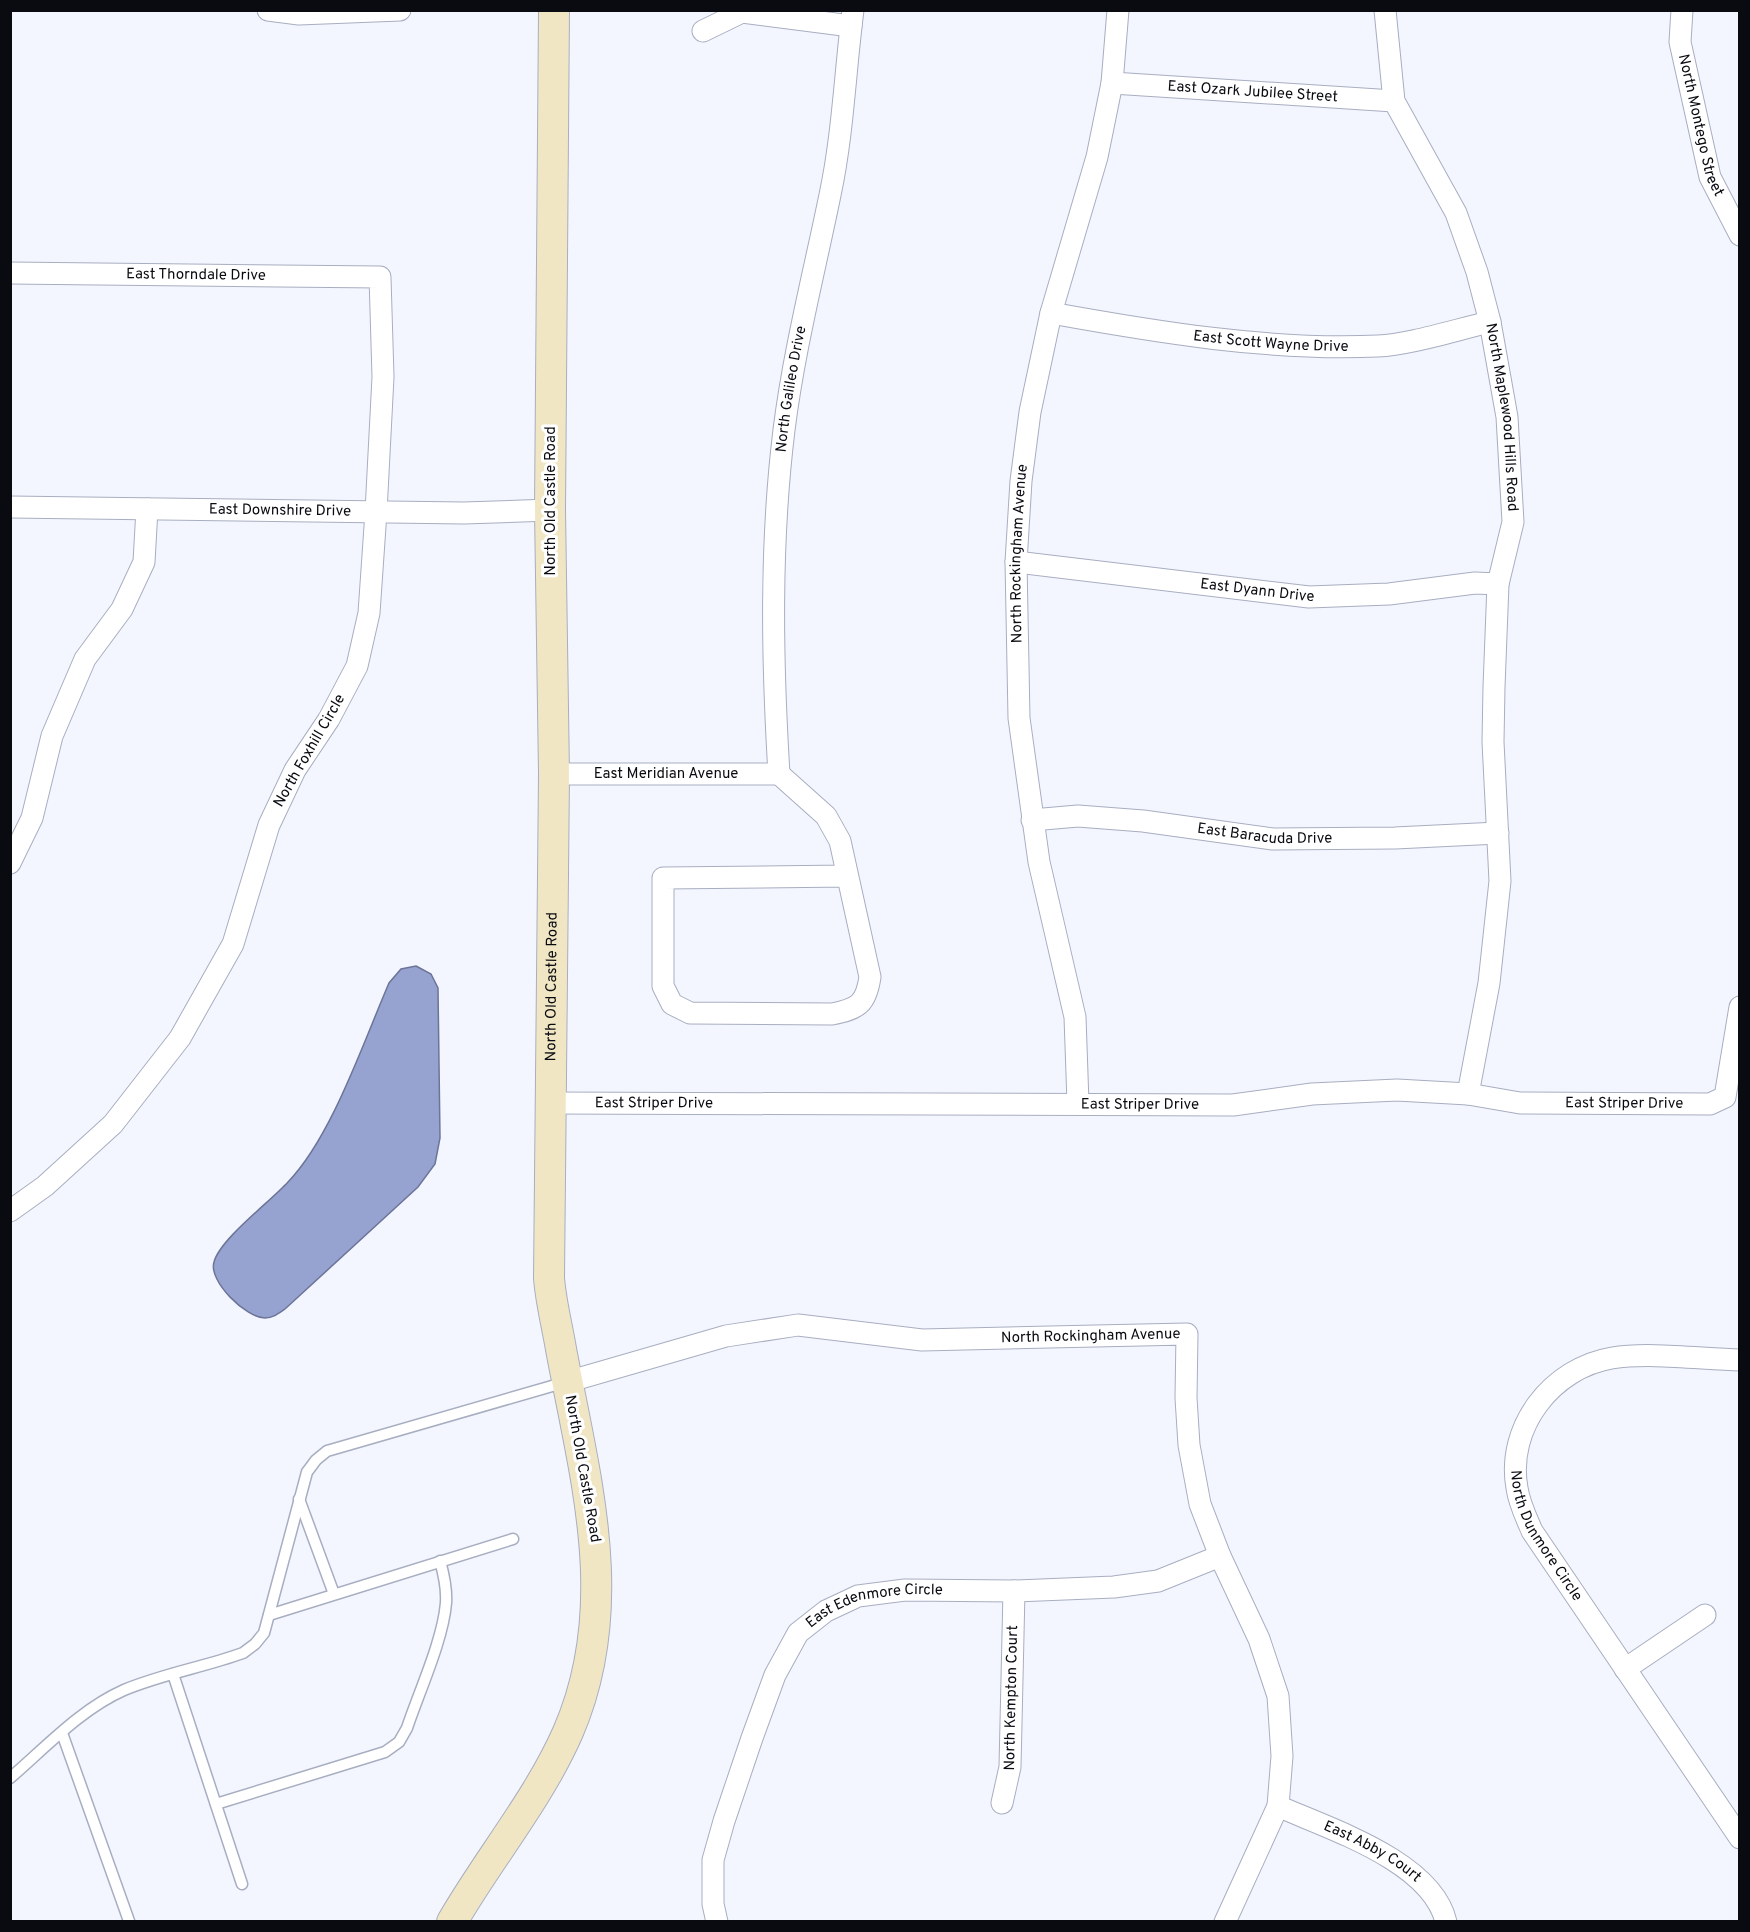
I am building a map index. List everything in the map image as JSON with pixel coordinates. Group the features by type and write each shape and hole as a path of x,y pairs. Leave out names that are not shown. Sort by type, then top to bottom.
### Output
{"street":[{"path":"268,10 299,14 400,11"},
{"name":"North Old Castle Road","path":"452,1922 478,1877 549,1771 568,1731 583,1689 594,1639 598,1595 597,1551 591,1503 552,1312 549,1278 554,774 550,510 554,10"},
{"name":"North Rockingham Avenue","path":"1078,1102 1075,1017 1048,905 1032,820 1018,718 1016,562 1021,481 1030,412 1051,313 1097,157 1112,83 1118,10"},
{"name":"North Maplewood Hills Road","path":"1385,10 1394,101 1456,213 1477,272 1490,322 1507,417 1513,522 1498,584 1493,742 1500,881 1496,932 1474,1072 1468,1094"},
{"name":"North Montego Street","path":"1682,10 1680,42 1704,157 1710,177 1740,235"},
{"path":"703,31 742,12 852,18"},
{"name":"North Galileo Drive","path":"779,774 773,606 777,497 784,429 804,307 840,140 852,18"},
{"name":"East Ozark Jubilee Street","path":"1112,83 1394,101"},
{"name":"East Thorndale Drive","path":"10,273 380,277"},
{"name":"North Foxhill Circle","path":"10,1211 45,1186 114,1124 180,1038 233,944 269,825 295,770 329,719 357,666 369,613 376,512 383,377 380,277"},
{"name":"East Scott Wayne Drive","path":"1051,313 1169,334 1283,344 1380,346 1490,322"},
{"name":"East Downshire Drive","path":"10,507 376,512 550,510"},
{"path":"10,863 32,818 52,736 85,659 122,609 144,562 147,508"},
{"name":"East Dyann Drive","path":"1016,562 1309,597 1389,594 1475,583 1498,584"},
{"name":"East Meridian Avenue","path":"554,774 779,774"},
{"path":"779,774 826,816 840,841 870,977 867,996 852,1011 832,1014 690,1013 672,1004 663,986 663,878 847,876"},
{"name":"East Baracuda Drive","path":"1032,820 1078,816 1143,821 1273,839 1383,839 1498,833"},
{"name":"East Striper Drive","path":"550,1103 1078,1102 1233,1105 1312,1094 1375,1090 1468,1094 1520,1102 1710,1104 1725,1097 1740,1007"},
{"name":"North Rockingham Avenue","path":"567,1382 726,1336 798,1325 922,1340 1187,1334 1186,1398 1189,1445 1200,1504 1220,1556 1259,1639 1278,1696 1282,1756 1278,1806 1225,1922"},
{"name":"North Dunmore Circle","path":"1740,1360 1623,1357 1596,1362 1574,1371 1555,1384 1539,1401 1519,1440 1515,1463 1516,1487 1522,1509 1532,1531 1740,1838"},
{"name":"East Edenmore Circle","path":"717,1922 712,1904 713,1860 724,1821 775,1675 798,1633 826,1611 858,1596 905,1590 1014,1591 1114,1587 1158,1581 1220,1556"},
{"name":"North Kempton Court","path":"1002,1803 1010,1767 1014,1591"},
{"path":"1625,1669 1705,1615"},
{"name":"East Abby Court","path":"1278,1806 1382,1853 1419,1878 1443,1910 1446,1922"}],"lane":[{"path":"10,1778 62,1733 104,1701 124,1690 243,1653 255,1644 264,1633 307,1472 327,1451 567,1382"},
{"path":"299,1499 334,1594"},
{"path":"269,1615 513,1539"},
{"path":"216,1804 386,1752 399,1742 407,1728 442,1624 446,1592 440,1561"},
{"path":"174,1674 242,1884"},
{"path":"62,1733 129,1921"}],"water":[{"path":"416,966 431,974 438,988 440,1138 435,1164 418,1187 285,1309 265,1318 248,1312 230,1297 217,1279 214,1262 218,1253 247,1220 288,1182 304,1163 319,1140 345,1088 389,983 401,969"}]}
